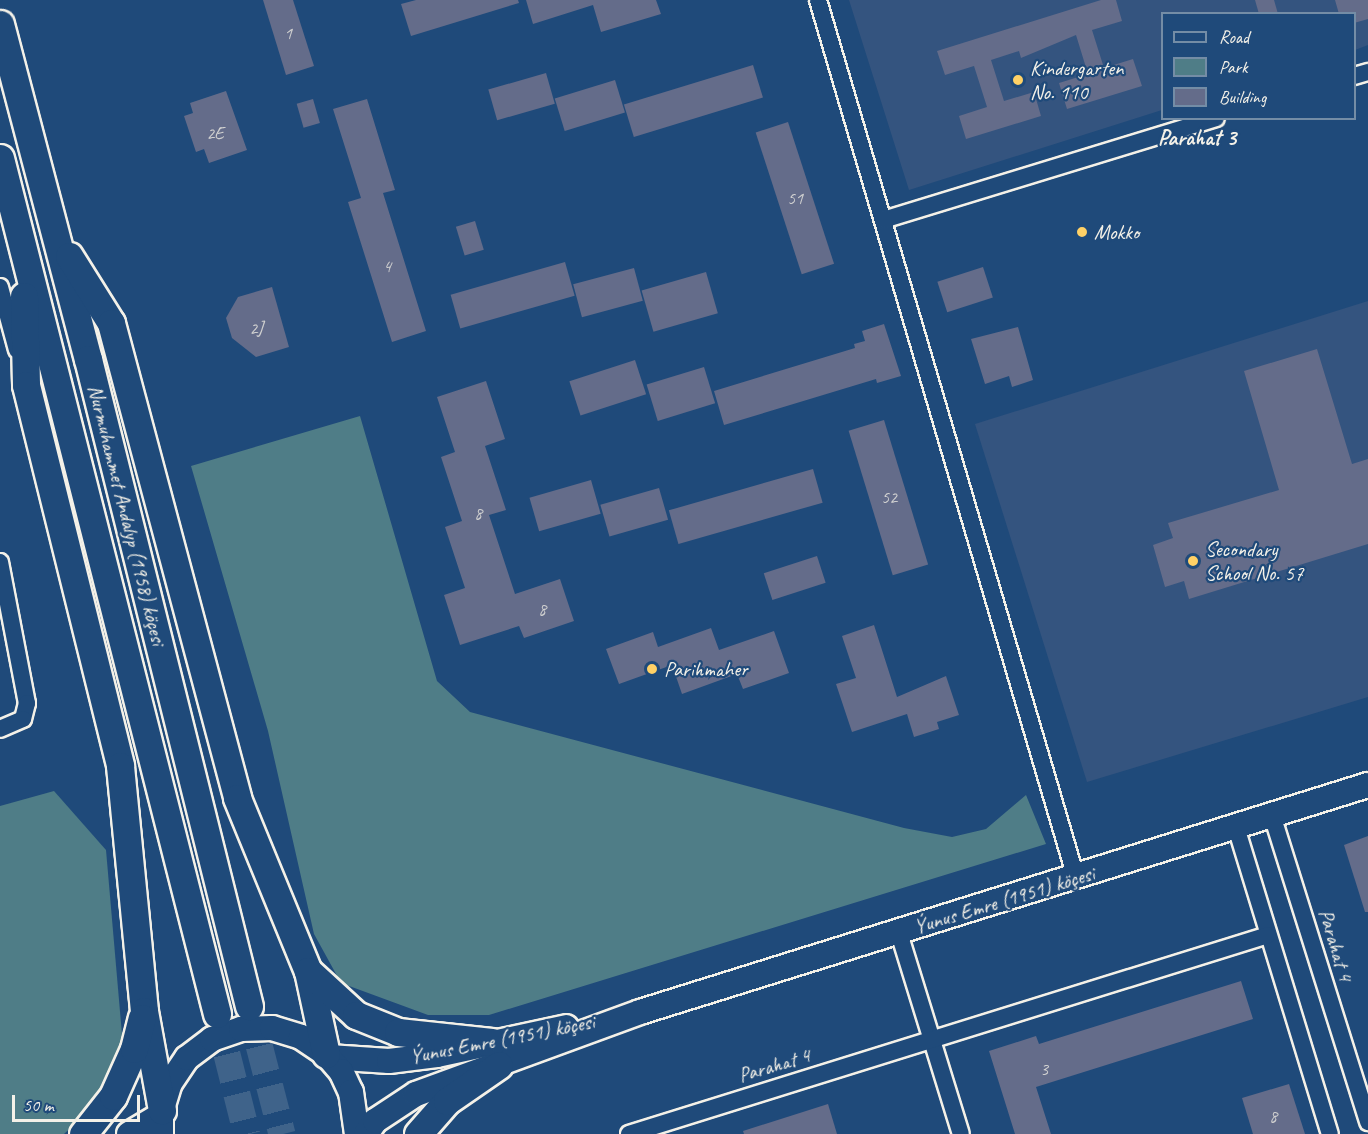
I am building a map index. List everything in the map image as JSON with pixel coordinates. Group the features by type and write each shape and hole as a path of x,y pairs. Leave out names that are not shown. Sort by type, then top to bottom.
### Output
{"main road":[{"name":"Nurmuhammet Andalyp (1958) köçesi","path":"0,24 249,1006"},
{"name":"Nurmuhammet Andalyp (1958) köçesi","path":"0,159 217,1014"},
{"path":"55,234 111,323 237,798 308,971 328,1055"},
{"path":"23,243 26,385 120,766 144,1011 161,1120"},
{"path":"308,971 356,1015 398,1032 495,1054"},
{"path":"83,1134 113,1096 134,1049 144,1011"},
{"path":"418,1134 447,1101 495,1054"}],"street":[{"path":"818,0 1076,878"},
{"path":"883,220 1209,120"},
{"path":"0,287 26,385"},
{"path":"0,562 27,709 23,719 0,729"},
{"name":"Ýunus Emre (1951) köçesi","path":"366,1134 375,1121 416,1094 495,1054 899,933 1368,785"},
{"name":"Parahat 4","path":"1272,815 1368,1122"},
{"path":"1236,827 1330,1134"},
{"path":"899,933 961,1134"},
{"name":"Parahat 4","path":"629,1134 1268,935"},
{"path":"129,1134 161,1120 170,1083 188,1058 212,1039 241,1029 272,1028 301,1037 328,1055 351,1092 357,1134"},
{"name":"Ýunus Emre (1951) köçesi","path":"328,1055 389,1061 495,1054"}],"shaded area":[{"name":"Kindergarten No. 110","path":"849,0 1368,0 1368,45 1356,50 1356,12 1161,12 1161,110 909,190"},
{"name":"Secondary School No. 57","path":"1368,301 1368,697 1087,782 975,424"}],"green space":[{"path":"360,416 437,681 470,712 904,828 952,837 986,829 1026,795 1046,844 489,1015 428,1015 341,983 314,934 268,731 191,466"},
{"path":"54,791 106,850 123,1046 92,1108 64,1134 0,1134 0,806"}],"building":[{"path":"263,0 293,0 314,66 286,75"},
{"path":"416,0 518,0 519,3 411,36 401,4"},
{"path":"526,0 656,0 661,14 601,32 593,5 533,24"},
{"path":"1101,0 1116,0 1122,21 1092,30 1104,68 1133,59 1142,86 1067,109 1059,83 1088,74 1076,35 1021,58 1019,51 991,60 1004,101 1034,92 1041,116 966,139 959,116 987,107 974,66 945,75 937,51"},
{"path":"1255,0 1274,0 1277,12 1258,12"},
{"path":"1335,0 1368,0 1368,19 1356,22 1356,12 1338,12"},
{"path":"753,65 763,98 634,137 624,104"},
{"path":"546,73 555,104 497,120 488,90"},
{"path":"615,80 625,113 565,131 555,98"},
{"path":"226,91 247,150 209,163 204,149 196,152 184,116 193,113 190,103"},
{"path":"313,99 320,123 304,128 297,104"},
{"path":"367,99 395,190 383,193 426,331 392,342 348,202 361,198 333,109"},
{"path":"788,122 834,264 802,274 756,133"},
{"path":"475,221 484,250 465,256 456,227"},
{"path":"565,262 575,296 460,328 451,295"},
{"path":"983,267 993,297 947,312 937,282"},
{"path":"634,268 643,301 582,317 573,284"},
{"path":"706,272 718,313 653,332 642,290"},
{"path":"272,287 289,347 256,357 232,338 226,318 238,297"},
{"path":"884,324 901,376 877,383 876,379 724,425 714,391 855,348 854,344 865,341 862,331"},
{"path":"1018,327 1033,380 1012,387 1009,376 985,384 971,339"},
{"path":"1317,349 1352,464 1368,459 1368,544 1189,599 1184,581 1165,587 1153,545 1173,538 1168,523 1279,490 1244,371"},
{"path":"635,360 646,394 581,416 569,381"},
{"path":"704,367 715,403 658,421 647,385"},
{"path":"486,381 505,439 485,446 506,510 489,515 515,594 560,579 574,621 524,638 519,626 460,645 444,595 465,588 445,527 462,521 441,457 455,452 437,397"},
{"path":"884,420 928,564 893,575 849,431"},
{"path":"813,469 823,503 678,544 669,510"},
{"path":"591,480 601,514 539,531 529,498"},
{"path":"659,488 668,520 609,537 600,505"},
{"path":"817,556 826,583 772,600 764,573"},
{"path":"874,625 897,697 946,676 959,715 937,722 939,729 914,737 907,714 852,732 836,684 856,678 842,636"},
{"path":"711,628 719,650 774,631 789,673 743,689 737,674 682,694 672,665 619,684 606,649 653,632 658,647"},
{"path":"1368,836 1368,912 1365,912 1344,845"},
{"path":"1241,981 1253,1019 1036,1087 1051,1134 1015,1134 989,1051 1036,1036 1039,1044"},
{"path":"1289,1084 1305,1134 1253,1134 1242,1098"},
{"path":"828,1104 837,1134 744,1134 743,1131"}],"tunnel":[{"path":"249,1006 282,1134"},
{"path":"217,1014 247,1134"}],"place":[{"name":"Kindergarten No. 110","path":"1018,80"},
{"name":"Mokko","path":"1082,232"},
{"name":"Secondary School No. 57","path":"1193,561"},
{"name":"Parihmaher","path":"652,669"}],"district":[{"name":"Parahat 3","path":"1197,139"}]}
